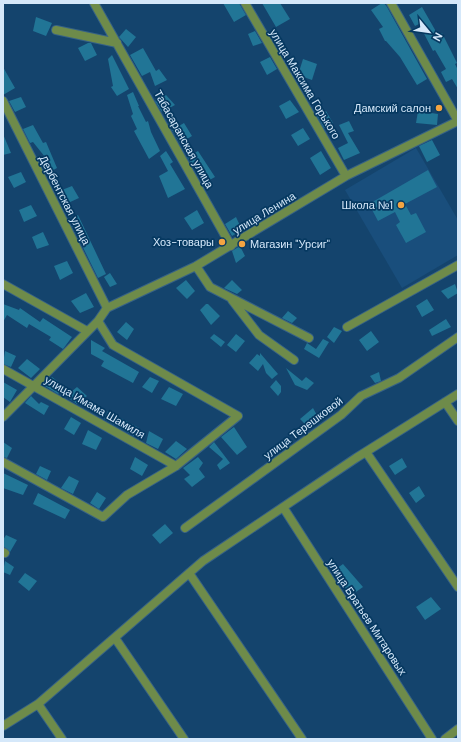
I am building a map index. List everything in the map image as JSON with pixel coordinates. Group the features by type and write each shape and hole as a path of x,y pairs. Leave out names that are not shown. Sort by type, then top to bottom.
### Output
{"street":[{"name":"Табасаранская улица","path":"94,3 231,246"},
{"name":"улица Максима Горького","path":"244,3 346,176"},
{"path":"391,3 458,121"},
{"path":"56,30 117,43"},
{"name":"Дербентская улица","path":"3,101 108,308"},
{"name":"улица Ленина","path":"3,417 86,331 98,321 108,308 196,266 346,176 458,121"},
{"path":"347,327 458,265"},
{"path":"196,266 210,287 309,338"},
{"path":"3,284 86,331"},
{"path":"230,298 259,335 294,360"},
{"path":"3,462 103,517 127,495 176,466 238,416 113,345 98,321"},
{"name":"улица Терешковой","path":"186,528 341,415 361,396 399,378 458,337"},
{"name":"улица Имама Шамиля","path":"3,369 34,385 176,466"},
{"path":"3,726 38,704 203,561 366,452 458,394"},
{"path":"445,402 458,422"},
{"path":"366,452 458,587"},
{"name":"улица Братьев Митаровых","path":"283,507 432,739"},
{"path":"189,573 302,739"},
{"path":"114,638 184,739"},
{"path":"38,704 62,739"},
{"path":"444,739 458,729"}],"shaded area":[{"name":"Школа №1","path":"416,148 458,220 458,255 402,288 345,190"}],"building":[{"path":"223,3 239,3 246,15 234,22"},
{"path":"262,3 280,3 290,19 276,27"},
{"path":"384,3 387,7 427,79 417,85 400,57 385,41 379,29 383,27 371,10"},
{"path":"422,7 438,35 442,33 457,63 455,64 458,70 458,89 452,79 446,82 441,72 446,69 435,50 433,51 419,24 415,26 409,15"},
{"path":"36,17 52,23 46,36 33,31"},
{"path":"126,29 136,37 128,47 119,37"},
{"path":"255,31 262,43 253,46 248,34"},
{"path":"91,43 97,55 85,61 78,48"},
{"path":"143,48 156,71 159,69 167,80 155,86 150,72 142,76 130,55"},
{"path":"112,55 129,89 117,96 111,87 113,86 108,59"},
{"path":"270,57 277,69 267,75 260,62"},
{"path":"303,59 317,64 312,80 298,75"},
{"path":"3,67 15,88 3,95"},
{"path":"133,92 146,122 148,121 151,132 160,151 149,159 134,131 137,129 131,116 133,114 127,95"},
{"path":"166,95 175,105 162,112 155,101"},
{"path":"21,97 26,107 15,112 9,101"},
{"path":"290,100 299,112 286,119 279,106"},
{"path":"326,111 333,123 324,128 316,114"},
{"path":"418,111 438,114 437,125 416,123"},
{"path":"349,121 354,131 348,133 360,153 344,160 338,148 348,143 339,125"},
{"path":"184,123 192,136 180,143 172,130"},
{"path":"33,125 43,143 46,142 57,168 46,174 41,165 49,162 33,142 30,143 23,129"},
{"path":"303,128 310,139 298,146 291,135"},
{"path":"3,134 11,153 3,155"},
{"path":"432,140 440,155 427,162 419,146"},
{"path":"166,151 173,162 170,164 185,189 168,198 159,176 168,171 160,156"},
{"path":"198,151 215,177 206,182 197,168 195,170 187,157"},
{"path":"321,151 331,168 320,175 310,158"},
{"path":"428,170 437,187 405,204 411,215 416,213 426,232 406,243 396,225 400,222 395,212 378,221 369,204"},
{"path":"21,172 26,182 14,188 8,177"},
{"path":"72,186 79,198 68,203 62,190"},
{"path":"31,205 37,216 24,222 19,210"},
{"path":"197,210 204,223 192,230 184,218"},
{"path":"78,215 106,274 98,278 70,221"},
{"path":"236,217 242,230 232,236 225,224"},
{"path":"43,232 49,245 37,249 32,237"},
{"path":"240,246 245,256 236,263 232,251"},
{"path":"67,261 73,273 60,280 54,266"},
{"path":"110,273 117,284 110,287 104,277"},
{"path":"186,280 195,291 187,299 176,288"},
{"path":"232,280 242,290 237,294 224,288"},
{"path":"455,284 458,293 448,299 441,291"},
{"path":"86,293 94,307 80,313 71,301"},
{"path":"427,299 434,310 422,317 416,306"},
{"path":"3,304 19,310 20,308 40,322 43,318 72,337 63,349 49,340 51,337 29,324 27,328 7,315 3,322"},
{"path":"208,304 220,316 211,325 200,310"},
{"path":"288,311 297,318 292,323 282,318"},
{"path":"446,319 451,327 432,336 429,330"},
{"path":"126,322 134,329 127,340 117,332"},
{"path":"334,327 342,331 334,343 327,337"},
{"path":"371,331 379,342 367,351 359,340"},
{"path":"214,334 225,342 221,347 210,338"},
{"path":"236,334 245,341 236,352 227,345"},
{"path":"323,339 329,342 319,358 304,349 307,343 316,349"},
{"path":"91,340 105,348 102,351 139,372 133,383 101,366 104,361 91,354"},
{"path":"5,351 16,356 11,367 3,364"},
{"path":"260,353 278,374 272,379 266,373 263,364 258,371 249,363 257,354 260,356"},
{"path":"27,359 40,369 31,378 18,368"},
{"path":"286,368 302,381 306,377 314,383 307,390 295,385"},
{"path":"379,372 381,381 375,383 370,376"},
{"path":"52,377 71,392 77,387 87,396 77,404 60,392 58,394 45,386"},
{"path":"150,377 159,381 152,393 142,387"},
{"path":"276,380 281,386 281,392 278,396 270,387"},
{"path":"3,382 17,390 10,402 3,397"},
{"path":"169,387 183,394 176,406 161,399"},
{"path":"31,396 39,404 41,402 49,406 44,415 25,403"},
{"path":"313,408 319,419 308,427 300,419"},
{"path":"108,411 139,428 134,436 104,419"},
{"path":"71,417 81,423 74,435 64,429"},
{"path":"234,427 247,447 237,455 221,437"},
{"path":"88,430 102,438 96,450 82,444"},
{"path":"149,431 163,439 158,449 146,443"},
{"path":"176,441 187,449 176,459 165,452"},
{"path":"3,442 12,448 7,458 3,457"},
{"path":"214,442 230,463 220,470 217,465 223,459 209,447"},
{"path":"135,457 148,465 142,476 130,469"},
{"path":"198,457 203,463 199,469 205,477 192,487 184,479 190,475 183,468"},
{"path":"402,458 407,467 395,475 389,466"},
{"path":"40,466 51,471 47,480 36,474"},
{"path":"3,473 28,485 23,495 3,488"},
{"path":"69,476 79,481 73,494 61,488"},
{"path":"419,486 425,496 416,503 409,493"},
{"path":"97,492 106,498 99,509 90,503"},
{"path":"38,493 70,510 65,519 33,504"},
{"path":"165,524 173,533 160,544 152,535"},
{"path":"6,535 17,540 10,552 3,546 3,540"},
{"path":"5,561 14,567 10,575 3,572"},
{"path":"343,564 363,587 350,596 341,581 339,582 332,572"},
{"path":"25,573 37,581 29,591 18,582"},
{"path":"431,597 441,609 425,620 416,607"}],"place":[{"name":"Дамский салон","path":"439,108"},
{"name":"Школа №1","path":"401,205"},
{"name":"Хоз-товары","path":"222,242"},
{"name":"Магазин \"Урсиг\"","path":"242,244"}]}
